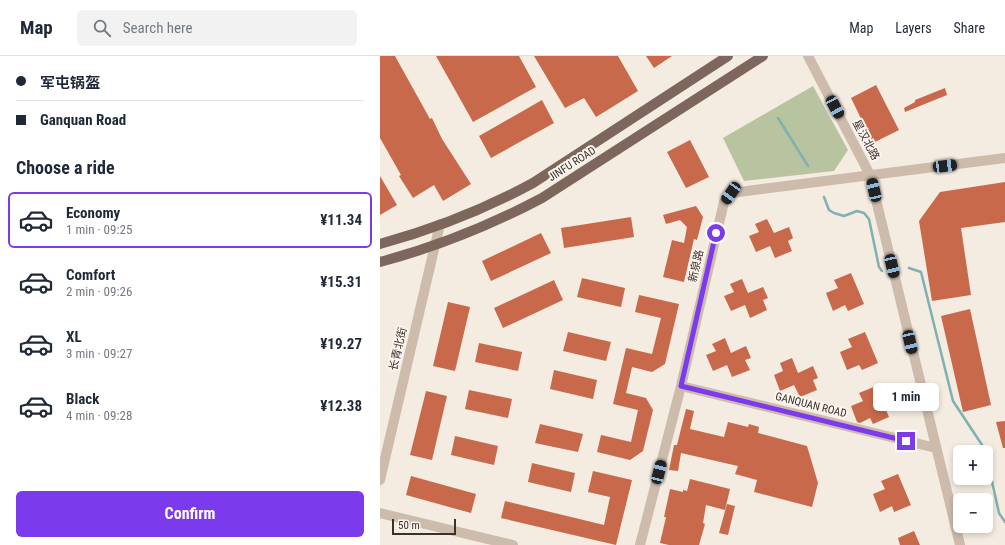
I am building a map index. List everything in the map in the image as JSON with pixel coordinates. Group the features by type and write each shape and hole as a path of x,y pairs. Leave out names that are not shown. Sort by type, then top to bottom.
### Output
{"main road":[{"name":"JINFU ROAD","path":"380,244 409,236 504,198 533,182 728,56"},
{"name":"JINFU ROAD","path":"380,262 414,253 435,245 512,214 542,198 762,56"}],"street":[{"name":"星汉北路","path":"808,56 870,175 960,545"},
{"name":"新泉路","path":"640,545 681,386 724,202 731,193 1005,158"},
{"name":"长青北街","path":"380,480 440,224"},
{"name":"GANQUAN ROAD","path":"681,386 936,448"},
{"path":"380,513 513,545"}],"green space":[{"path":"813,86 848,150 834,171 744,181 723,138"}],"building":[{"path":"380,56 395,56 430,119 432,118 442,139 471,184 443,201 434,185 413,198 399,176 401,175 380,138"},
{"path":"436,56 519,56 536,87 473,122"},
{"path":"534,56 618,56 638,91 596,117 584,98 565,108"},
{"path":"646,56 672,56 654,68"},
{"path":"876,85 899,130 873,143 851,98"},
{"path":"945,88 947,95 905,112 904,108 915,102 915,100"},
{"path":"542,100 554,123 491,158 479,136"},
{"path":"690,140 709,177 686,188 667,152"},
{"path":"380,176 397,205 380,215"},
{"path":"1005,182 1005,222 961,228 971,295 932,301 919,221 940,192"},
{"path":"696,206 703,217 697,240 694,239 684,282 663,277 672,240 684,243 687,227 680,220 666,224 663,215"},
{"path":"631,217 634,237 564,248 561,228"},
{"path":"767,219 774,233 789,227 793,238 788,241 792,251 775,258 770,246 756,252 749,236 759,232 755,224"},
{"path":"541,233 551,253 491,281 482,261"},
{"path":"851,273 864,304 848,311 845,305 833,311 826,293 838,288 834,280"},
{"path":"582,278 625,288 621,307 577,297"},
{"path":"742,279 748,293 763,287 768,298 763,300 767,310 750,318 745,305 731,311 724,296 734,292 730,284"},
{"path":"554,280 563,300 503,328 494,308"},
{"path":"639,295 679,304 665,364 652,372 632,367 626,393 646,398 653,410 643,451 630,460 597,452 601,435 631,442 638,410 613,404 626,348 652,354 661,318 635,312"},
{"path":"448,302 470,307 455,371 433,366"},
{"path":"970,309 991,405 963,412 941,316"},
{"path":"568,332 611,342 606,361 563,351"},
{"path":"865,332 878,363 862,370 859,365 847,370 840,352 852,347 848,339"},
{"path":"725,338 731,353 746,346 751,358 745,360 750,370 732,377 727,365 713,371 706,355 716,351 712,344"},
{"path":"479,343 522,352 518,371 475,362"},
{"path":"792,358 798,373 813,366 818,378 813,380 817,390 800,397 794,385 780,391 774,375 783,371 780,363"},
{"path":"554,370 597,380 593,399 550,389"},
{"path":"876,386 889,417 873,424 870,418 860,423 857,422 851,406 863,401 859,393"},
{"path":"469,390 512,399 508,418 465,409"},
{"path":"426,391 447,396 432,460 410,455"},
{"path":"686,409 694,411 690,429 724,437 728,422 748,427 749,424 759,427 758,433 807,446 818,483 812,507 754,492 757,480 735,474 738,466 681,453 678,471 669,470 674,445 677,445"},
{"path":"1005,421 1005,448 1003,448 996,422"},
{"path":"540,424 583,434 578,452 535,443"},
{"path":"455,436 498,446 494,465 451,455"},
{"path":"532,463 575,473 571,492 528,482"},
{"path":"593,471 632,480 616,545 501,518 505,501 604,525 610,497 588,492"},
{"path":"898,474 911,505 894,512 892,506 880,512 873,494 885,489 881,481"},
{"path":"411,476 476,494 471,513 406,495"},
{"path":"690,479 730,489 725,510 706,505 703,523 705,524 699,545 669,545 660,543 670,489 683,492 683,490 687,491"},
{"path":"727,504 735,506 728,535 719,533"},
{"path":"914,531 920,545 900,545 898,538"}],"waterway":[{"path":"778,118 808,166"},
{"path":"824,197 829,210 834,213 844,216 857,211 864,213 869,219 879,267 882,271"},
{"path":"909,268 921,272 953,401 988,454 989,468 999,513 1005,522"}],"route":[{"path":"716,233 681,386 906,441"}]}
